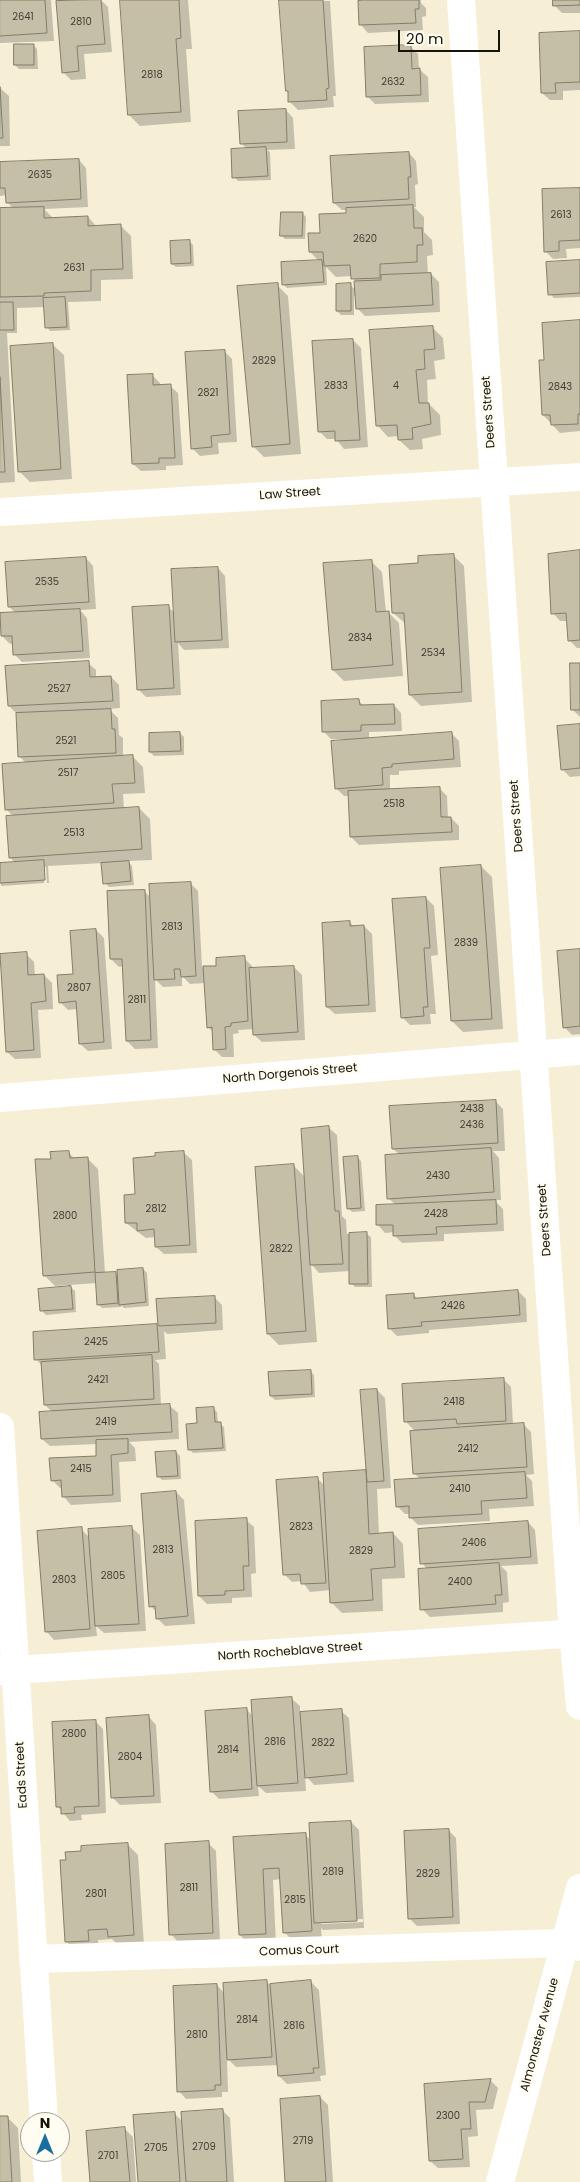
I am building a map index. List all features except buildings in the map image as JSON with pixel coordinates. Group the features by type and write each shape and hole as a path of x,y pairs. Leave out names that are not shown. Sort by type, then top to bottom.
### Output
{"street":[{"name":"Deers Street","path":"462,0 580,1706"},
{"name":"Law Street","path":"0,512 580,477"},
{"name":"North Dorgenois Street","path":"0,1098 580,1051"},
{"name":"Eads Street","path":"0,1427 8,1670 43,2112"},
{"name":"North Rocheblave Street","path":"8,1670 576,1633"},
{"name":"Almonaster Avenue","path":"500,2182 573,1945 580,1888"},
{"name":"Comus Court","path":"32,1959 573,1945"},
{"path":"47,2162 48,2182"}]}
